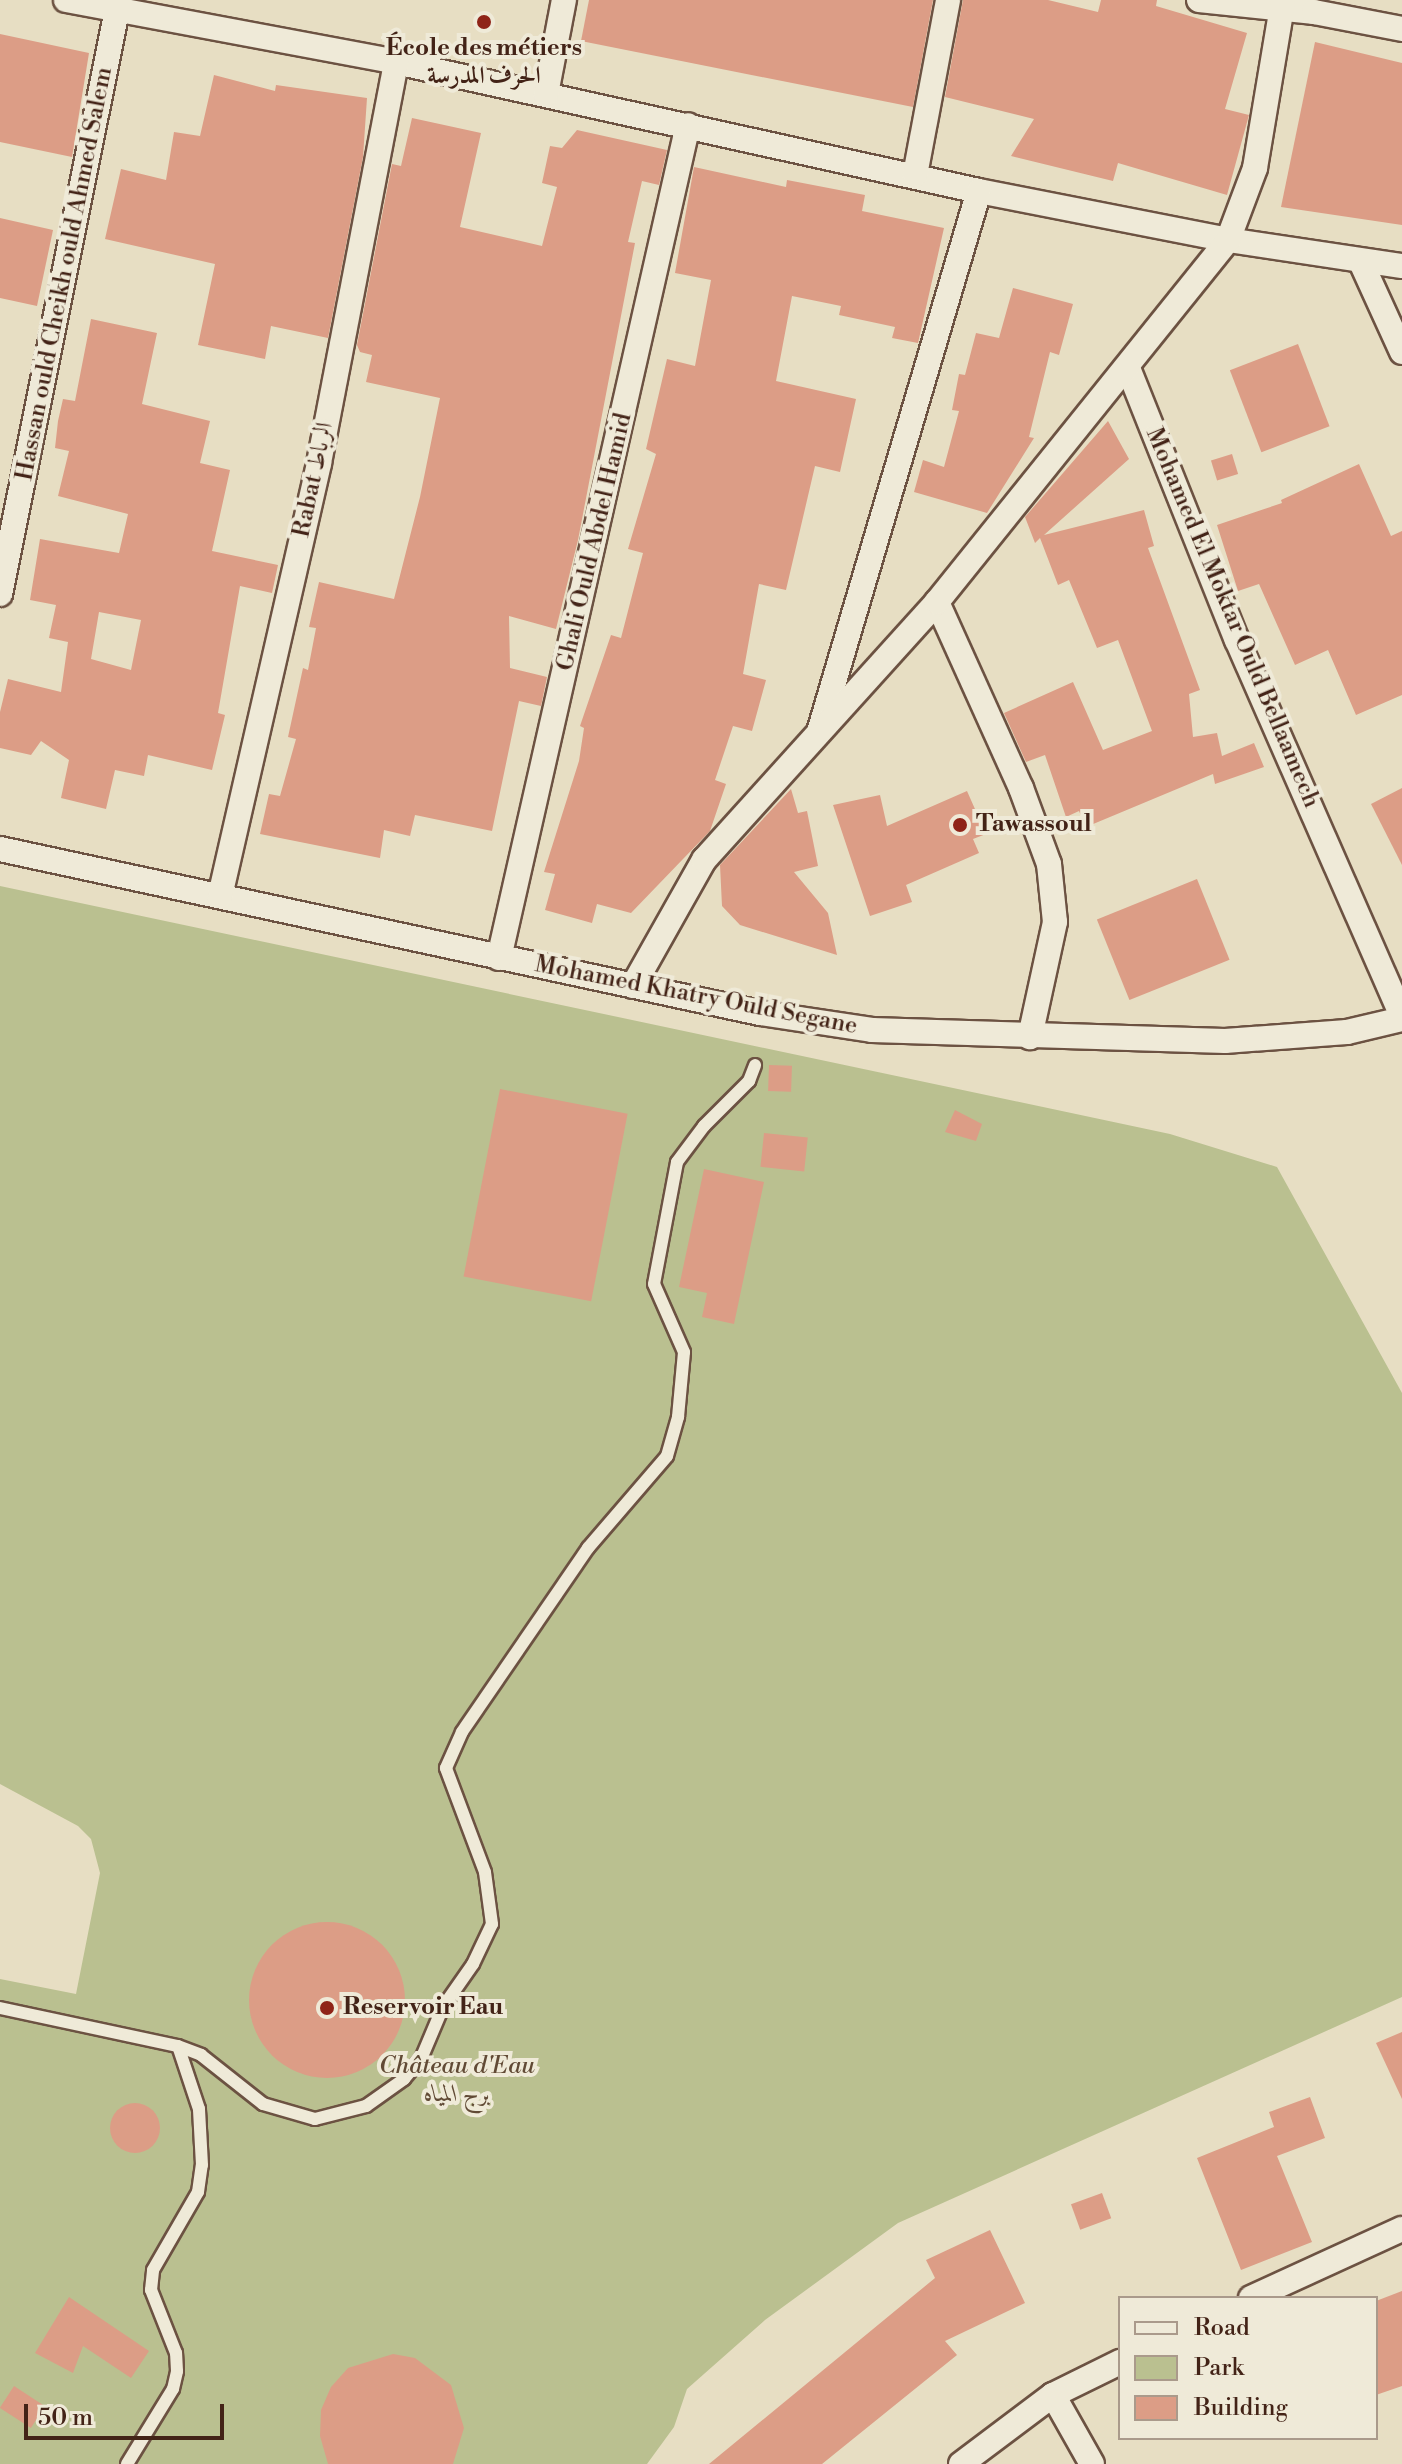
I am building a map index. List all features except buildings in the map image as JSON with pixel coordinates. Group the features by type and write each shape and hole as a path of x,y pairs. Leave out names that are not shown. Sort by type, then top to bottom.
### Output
{"street":[{"path":"66,0 118,5 396,62 979,191 1228,240 1402,266"},
{"path":"546,94 564,0"},
{"path":"915,175 948,0"},
{"path":"1199,0 1282,4 1402,29"},
{"path":"633,986 704,860 937,602 1228,240 1255,168 1282,4"},
{"name":"Hassan ould Cheikh ould Ahmed Salem","path":"0,594 118,5"},
{"name":"Rabat الرباط","path":"220,896 319,463 396,62"},
{"name":"Ghali Ould Abdel Hamid","path":"499,958 688,125"},
{"path":"818,736 979,191"},
{"path":"1361,262 1402,352"},
{"name":"Mohamed El Moktar Ould Bellaamech","path":"1128,368 1237,640 1402,1018"},
{"path":"937,602 1021,788 1049,864 1055,922 1030,1037"},
{"name":"Mohamed Khatry Ould Segane","path":"0,849 633,986 872,1030 1225,1041 1347,1032 1402,1018"},
{"path":"1255,2296 1402,2229"},
{"path":"961,2464 1053,2395 1118,2363"},
{"path":"1053,2395 1092,2464"}],"lane":[{"path":"0,2008 178,2046 201,2055 263,2104 315,2119 374,2101 421,2059 443,2007 473,1964 492,1924 485,1872 446,1768 462,1732 588,1548 667,1456 678,1417 684,1352 661,1308 655,1262 677,1162 704,1126 749,1081 755,1065"},
{"path":"127,2464 173,2389 176,2353 151,2290 153,2270 187,2218 200,2178 199,2109 178,2046"}],"green space":[{"name":"Château d'Eau برج المياه","path":"0,886 1170,1134 1277,1167 1402,1393 1402,1997 898,2223 765,2320 687,2389 674,2427 647,2464 0,2464 0,1979 76,1994 100,1873 91,1839 78,1826 0,1784"}],"place":[{"name":"École des métiers الحرف المدرسة","path":"484,22"},
{"name":"Tawassoul","path":"960,825"},
{"name":"Reservoir Eau","path":"327,2008"}]}
